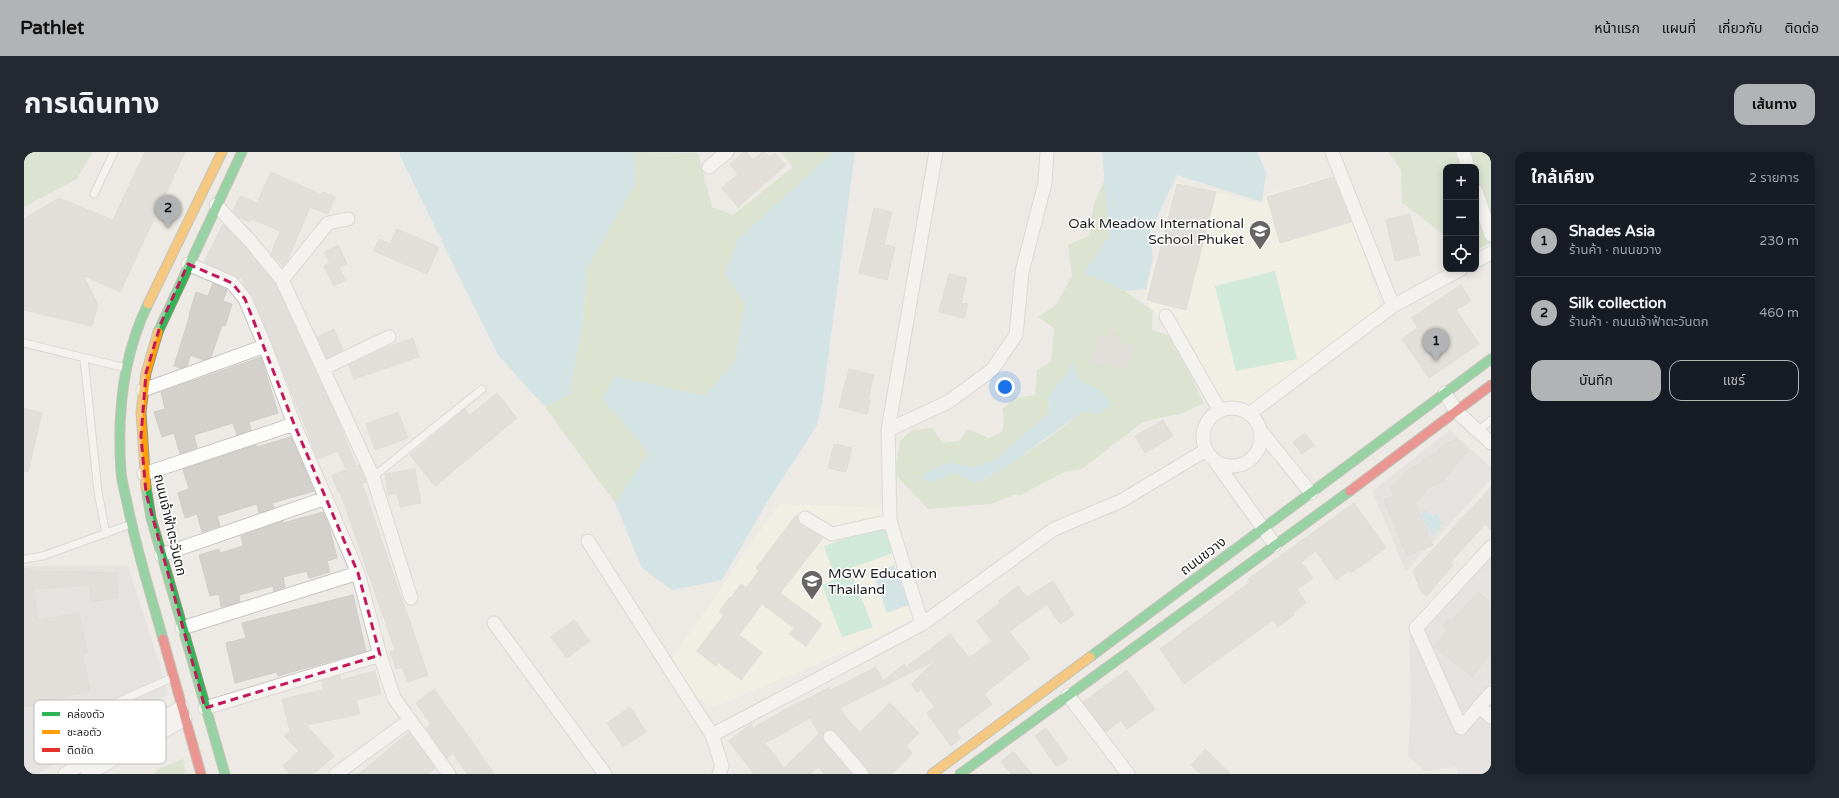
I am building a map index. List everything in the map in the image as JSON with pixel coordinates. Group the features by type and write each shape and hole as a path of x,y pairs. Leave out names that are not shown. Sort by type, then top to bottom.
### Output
{"main road":[{"path":"201,774 131,524 124,490 120,455 121,400 126,368 142,316 222,152"},
{"name":"ถนนเจ้าฟ้าตะวันตก","path":"225,774 151,518 144,474 141,436 143,390 155,339 188,264 242,152"},
{"name":"ถนนขวาง","path":"932,774 1491,359"},
{"path":"960,774 1275,545 1491,385"},
{"path":"1014,713 1023,728"}],"street":[{"path":"709,167 727,152"},
{"path":"922,624 890,521 888,430 936,152"},
{"path":"888,430 948,402 992,370 1016,335 1022,272 1045,183 1047,152"},
{"path":"1332,152 1393,306"},
{"path":"1463,152 1467,164"},
{"path":"1479,200 1491,235"},
{"path":"216,205 251,242 282,280 324,368 373,477 411,598"},
{"path":"282,280 328,223 348,219"},
{"path":"1479,259 1491,253"},
{"path":"188,264 232,283 244,299 265,346 294,424 358,573 380,655 394,698 448,774"},
{"path":"1249,414 1393,306 1455,272"},
{"path":"1166,316 1220,411"},
{"path":"324,368 389,337"},
{"path":"143,390 265,346"},
{"path":"1445,393 1456,411 1491,443"},
{"path":"1275,545 1206,450 1203,441 1206,424 1220,411 1230,408 1239,409 1249,414 1256,421 1260,430 1311,493"},
{"path":"144,474 294,424"},
{"path":"1215,461 1231,466 1242,464 1250,459 1257,451 1260,440 1260,430"},
{"path":"712,735 922,624 1054,529 1121,501 1206,450"},
{"path":"162,555 326,498"},
{"path":"804,518 832,534 890,521"},
{"path":"588,540 712,735 722,766 719,774"},
{"path":"1491,547 1416,628 1460,728 1491,693"},
{"path":"182,628 358,573"},
{"path":"494,623 605,774"},
{"path":"205,708 380,655"},
{"path":"1068,696 1128,774"},
{"path":"1479,706 1491,717"},
{"path":"166,722 184,713"},
{"path":"166,724 184,713"},
{"path":"336,774 410,720"},
{"path":"830,737 862,774"},
{"path":"65,774 85,764"},
{"path":"88,774 104,764"}],"lane":[{"path":"94,194 114,152"},
{"path":"24,343 126,368"},
{"path":"84,358 98,492 106,534"},
{"path":"373,477 482,389"},
{"path":"1478,431 1491,420"},
{"path":"24,559 43,556 131,524"},
{"path":"122,700 174,677"}],"highlighted area":[{"path":"188,264 232,283 245,299 294,424 358,573 380,655 205,708 146,493 141,436 146,373 161,323"}],"shaded area":[{"name":"Oak Meadow International School Phuket","path":"1338,174 1379,302 1378,313 1248,409 1237,402 1221,404 1166,326 1144,299 1176,182 1262,204 1267,194"},
{"path":"1450,430 1491,467 1491,479 1406,571 1372,491"},
{"name":"MGW Education Thailand","path":"779,504 882,508 911,592 913,619 855,648 714,707 701,701 669,663"},
{"path":"1491,538 1491,774 1459,774 1456,767 1425,771 1408,756 1411,703 1409,626"},
{"path":"24,566 128,566 169,694 159,700 34,700 34,764 54,764 38,774 24,774"}],"green space":[{"path":"24,152 93,152 77,179 24,207"},
{"path":"637,152 698,153 712,207 733,215 793,167 780,152 833,152 737,240 725,274 745,303 735,361 705,396 616,376 602,398 649,453 615,503 544,406 569,395 583,323 586,270 636,183 634,154"},
{"path":"1388,152 1491,152 1491,243 1479,248 1479,164 1443,164 1443,234 1402,203 1401,170"},
{"path":"1105,179 1109,236 1084,273 1125,291 1153,311 1152,330 1168,335 1183,359 1204,403 1183,413 1143,422 1082,469 1064,472 1021,495 1014,495 991,504 928,509 895,474 900,441 912,430 932,428 943,443 959,441 968,429 989,438 1002,432 1004,418 1002,409 1015,398 1035,395 1037,370 1051,362 1054,328 1038,317 1056,305 1072,276 1068,245 1089,236 1094,203","holes":["1073,362 1080,381 1098,389 1099,414 1082,412 1031,450 1004,468 976,483 955,473 949,462 972,468 997,459 1049,413 1048,397 1065,376"]},
{"path":"1275,271 1297,359 1236,371 1215,286"},
{"path":"883,526 893,553 834,574 824,546"},
{"path":"851,573 873,627 842,637 822,585"},
{"path":"183,759 186,774 154,774 158,769"}],"water":[{"path":"400,152 637,152 634,154 636,183 586,270 583,323 569,395 544,406 498,355 400,156"},
{"path":"833,152 855,152 822,404 817,425 766,504 722,580 672,590 642,568 615,503 649,453 602,398 616,376 705,396 735,361 745,303 725,274 737,240"},
{"path":"1102,152 1257,152 1266,172 1262,202 1177,175 1150,232 1153,258 1146,289 1125,291 1084,273 1109,236"},
{"path":"1073,361 1080,381 1098,389 1113,404 1099,414 1082,412 1005,468 975,483 955,473 932,482 920,478 926,472 949,462 972,468 997,459 1049,413 1048,397 1065,376"},
{"path":"1426,510 1432,516 1436,514 1443,523 1439,525 1441,529 1433,535 1421,516"},
{"path":"894,565 909,605 887,613 873,573"}],"building":[{"path":"145,152 185,152 120,292 83,275 98,305 92,326 24,310 24,219 59,198 113,220"},
{"path":"746,152 753,160 762,152 765,152 770,157 775,153 786,165 738,207 722,188 738,174 730,164"},
{"path":"271,172 322,195 323,192 335,197 328,214 310,207 287,261 283,266 271,254 280,231 252,219 250,222 239,217 233,211 240,196 257,203"},
{"path":"1333,177 1351,222 1280,243 1267,197"},
{"path":"1177,184 1216,192 1186,310 1147,300"},
{"path":"874,208 892,212 884,245 895,247 887,280 859,273"},
{"path":"1410,214 1420,255 1395,261 1386,220"},
{"path":"223,224 245,247 275,284 337,418 356,466 359,465 366,482 362,483 428,675 408,682 402,667 396,669 390,652 395,650 340,492 338,492 332,475 346,470 338,451 318,459 252,296 240,276 239,279 204,262"},
{"path":"397,229 439,247 427,274 374,251 379,239 390,244"},
{"path":"338,245 347,264 339,267 346,280 334,286 324,266 330,263 324,252"},
{"path":"949,274 967,278 961,303 968,304 964,318 939,312"},
{"path":"213,283 227,290 223,301 232,304 225,326 222,325 211,357 204,360 190,355 187,366 180,368 174,366 196,292 208,296"},
{"path":"1461,285 1471,301 1456,310 1479,344 1429,378 1402,339 1418,328 1411,318"},
{"path":"334,329 343,350 327,358 317,337"},
{"path":"1109,332 1121,336 1119,342 1134,347 1127,369 1105,362 1104,367 1091,363 1100,335 1108,338"},
{"path":"413,338 419,357 354,379 349,365 385,348"},
{"path":"261,357 278,413 249,422 251,430 237,435 233,423 194,435 197,448 180,454 174,433 162,437 154,412 165,409 161,392"},
{"path":"849,369 874,375 868,399 870,400 867,414 839,407"},
{"path":"497,393 517,418 435,486 410,455 465,409 470,415"},
{"path":"24,408 42,413 28,472 24,471"},
{"path":"398,412 408,438 375,450 366,424"},
{"path":"1163,420 1173,436 1145,453 1135,436"},
{"path":"1305,433 1314,445 1302,454 1293,442"},
{"path":"291,437 314,491 272,503 274,508 259,513 257,504 217,516 220,526 202,532 197,514 185,518 178,493 189,489 183,469 256,445 257,447"},
{"path":"1457,439 1469,450 1442,482 1429,487 1415,504 1433,545 1407,556 1384,500 1394,496 1391,488 1406,471 1419,465 1425,458 1435,454 1443,445"},
{"path":"834,444 852,448 846,472 828,468"},
{"path":"415,469 421,503 400,507 397,493 388,495 385,474"},
{"path":"1491,487 1491,530 1485,524 1450,563 1453,565 1427,596 1421,591 1413,571"},
{"path":"1354,503 1386,548 1351,573 1349,570 1336,580 1316,551 1301,562 1313,578 1297,590 1306,602 1293,613 1294,615 1278,627 1273,620 1184,684 1160,649 1250,582 1248,579"},
{"path":"323,512 329,526 337,558 327,561 330,572 309,578 307,571 283,577 285,587 274,591 273,586 239,595 240,602 221,607 219,594 210,596 199,555 219,549 220,553 243,546 241,536 283,521 283,523"},
{"path":"796,515 801,525 823,538 780,593 822,624 806,646 789,634 794,628 762,604 739,635 762,652 741,680 718,662 716,666 697,651 724,615 719,612 741,584 746,588 759,571 756,568"},
{"path":"29,568 30,571 116,573 119,597 92,602 89,585 33,589 38,620 79,613 87,653 82,654 90,691 53,700 34,700 34,705 24,707 24,569"},
{"path":"1053,581 1074,615 1060,624 1047,604 1009,632 1030,658 984,694 992,704 956,731 961,738 951,746 927,713 935,707 921,689 917,692 911,684 936,660 840,708 846,718 860,732 890,703 919,733 906,746 912,753 892,774 870,774 868,769 832,729 825,731 822,739 851,774 825,774 818,767 810,774 754,774 729,741 751,724 753,728 799,702 830,687 831,690 876,667 883,681 904,664 906,667 950,634 969,658 992,641 977,621 1000,603 998,601 1018,586 1027,597","holes":["810,718 819,734 784,768 765,743"]},
{"path":"1478,592 1491,603 1491,654 1472,677 1434,646 1447,630 1443,626 1449,619 1451,622"},
{"path":"353,595 366,651 278,676 277,672 235,683 226,643 246,638 242,623"},
{"path":"574,620 590,641 567,658 551,637"},
{"path":"1127,670 1155,709 1127,729 1121,720 1106,732 1083,702"},
{"path":"375,671 381,694 356,700 360,714 306,725 334,756 314,774 290,774 283,766 299,751 284,736 290,731 282,699 323,690 322,681 340,675 341,680"},
{"path":"434,689 494,774 467,774 453,753 447,758 426,728 431,724 416,703"},
{"path":"630,707 646,732 623,747 607,723"},
{"path":"1046,728 1068,759 1057,767 1035,736"},
{"path":"409,732 435,768 428,774 359,774"},
{"path":"1205,749 1231,774 1201,774 1191,765"},
{"path":"1013,751 1032,774 1011,774 1001,762"}],"traffic: fast":[{"path":"158,332 242,152"},
{"path":"148,304 139,324 127,365 121,407 120,451 122,476 132,524 163,639"},
{"path":"1090,657 1491,359"},
{"path":"146,487 151,518 225,774"},
{"path":"960,774 1350,491"}],"traffic: slow":[{"path":"148,304 222,152"},
{"path":"146,487 141,412 146,373 158,332"},
{"path":"932,774 1090,657"}],"traffic: jam":[{"path":"1350,491 1491,385"},
{"path":"163,639 201,774"}],"place":[{"name":"Silk collection","path":"168,228"},
{"name":"Oak Meadow International School Phuket","path":"1260,250"},
{"name":"Shades Asia","path":"1436,361"},
{"name":"MGW Education Thailand","path":"812,600"}]}
